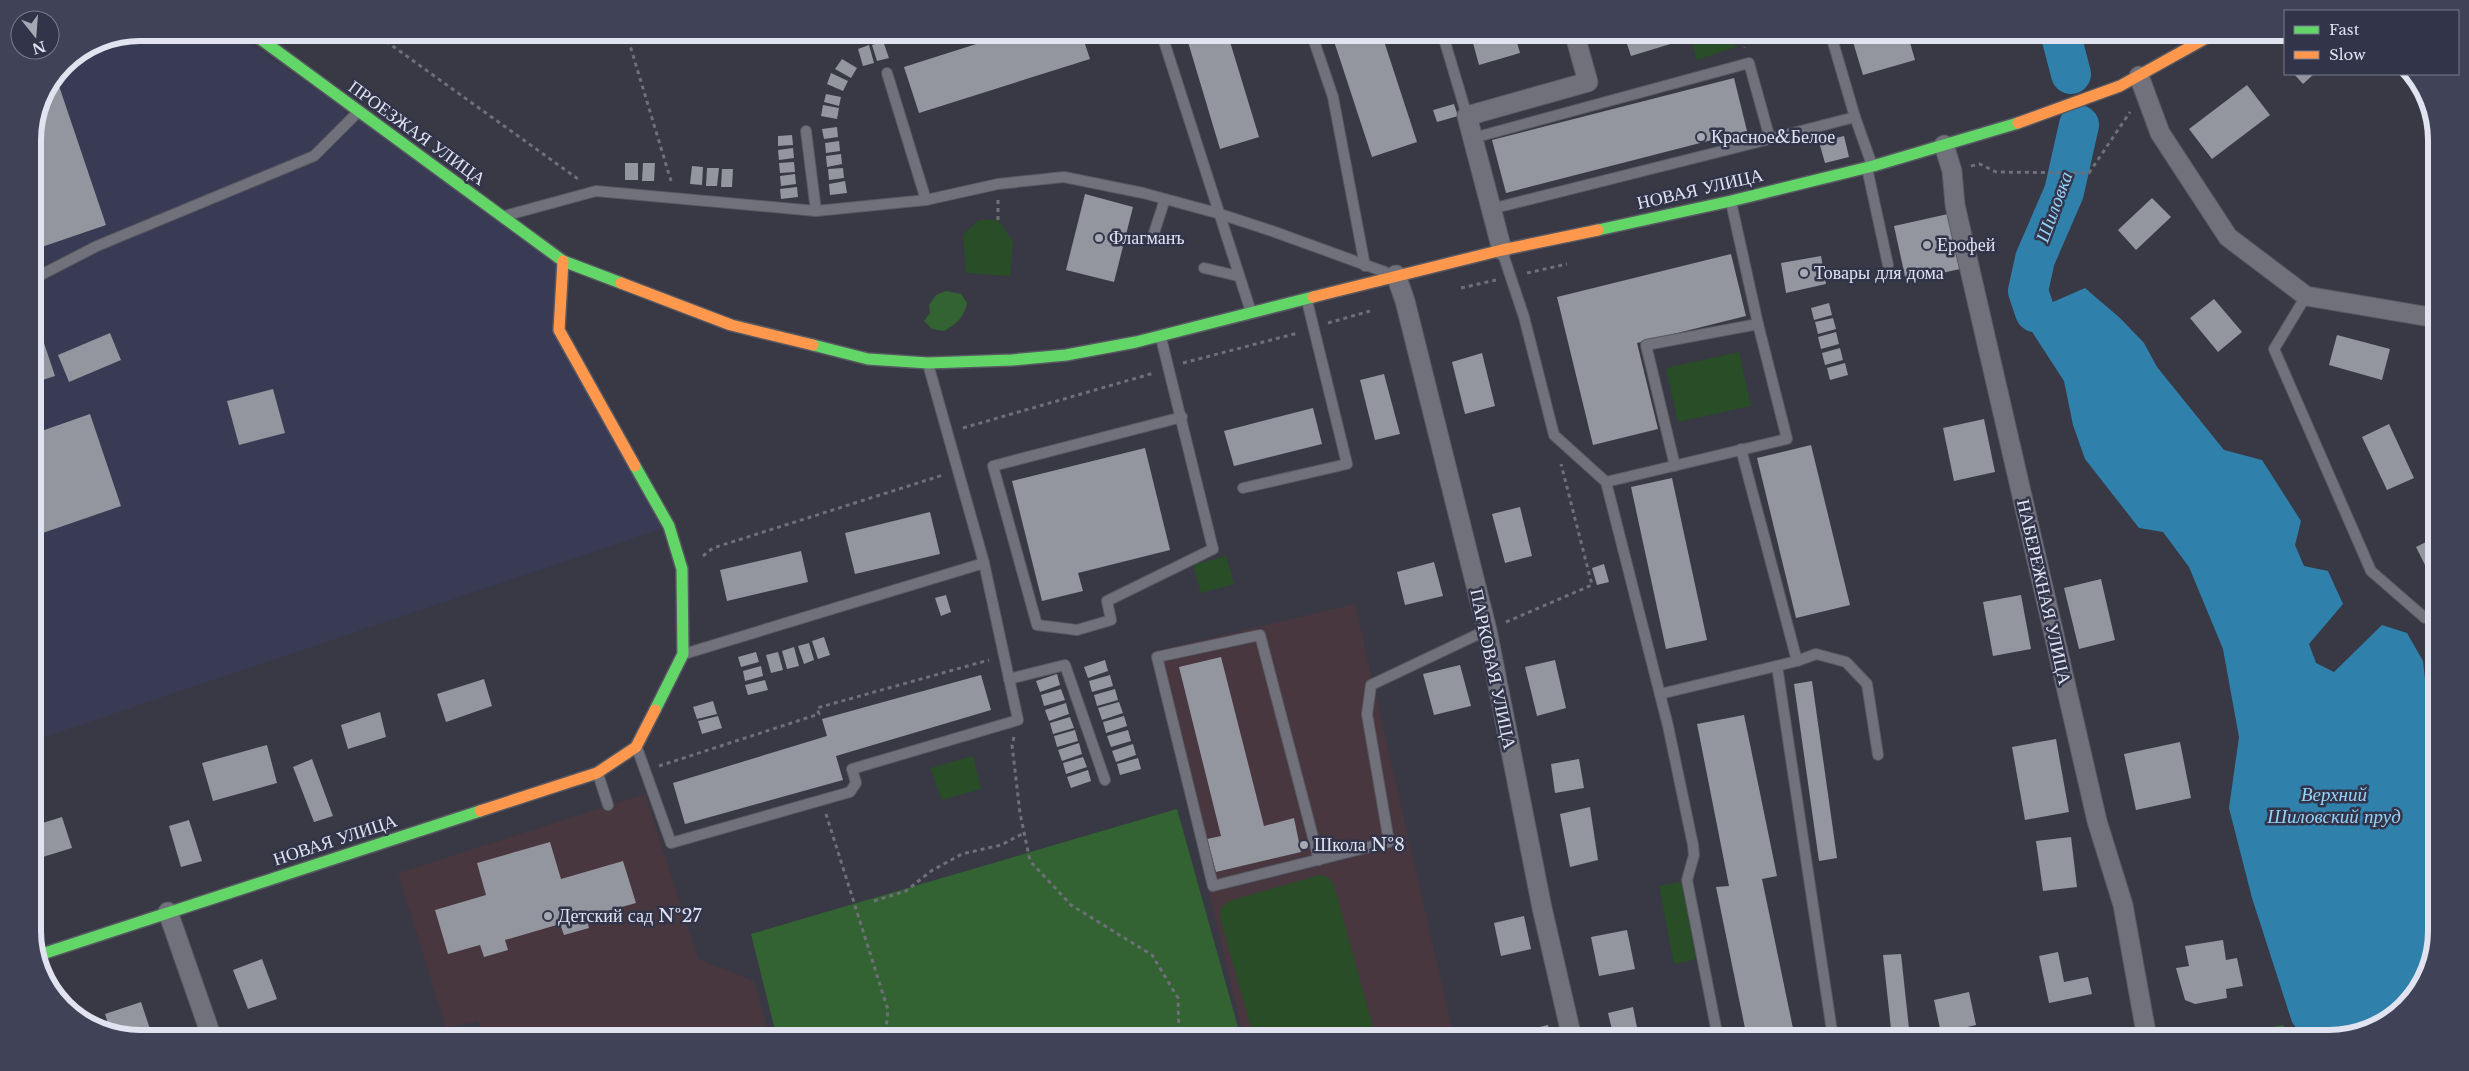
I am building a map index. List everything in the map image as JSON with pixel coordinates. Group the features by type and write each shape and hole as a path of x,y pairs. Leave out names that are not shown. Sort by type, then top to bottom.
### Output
{"street":[{"name":"ПРОЕЗЖАЯ УЛИЦА","path":"263,41 563,261 731,325 868,359 928,363"},
{"path":"1502,250 1467,116 1588,82 1577,41"},
{"name":"НОВАЯ УЛИЦА","path":"928,363 1012,360 1066,354 1160,337 1396,275 1502,250 1731,201 1870,167 2008,127 2120,86 2141,84 2204,41"},
{"path":"2141,84 2160,133 2228,237 2306,296 2428,317"},
{"name":"НАБЕРЕЖНАЯ УЛИЦА","path":"1944,145 1952,171 1955,205 2095,812 2123,906 2146,1030"},
{"path":"563,261 559,330 669,526 682,569 683,654 636,747"},
{"name":"ПАРКОВАЯ УЛИЦА","path":"1396,275 1405,301 1487,630 1542,908 1570,1030"},
{"name":"НОВАЯ УЛИЦА","path":"44,953 598,774 636,747"},
{"path":"168,912 209,1030"}],"lane":[{"path":"1164,41 1217,214 1251,313"},
{"path":"1314,41 1333,97 1365,266"},
{"path":"1445,41 1467,116"},
{"path":"1833,41 1870,167 1888,265"},
{"path":"1473,138 1749,63 1770,139"},
{"path":"887,74 926,200"},
{"path":"41,274 97,246 314,156 358,112"},
{"path":"1491,209 1855,117"},
{"path":"806,131 816,211"},
{"path":"502,217 596,192 816,211 926,200 998,184 1064,177 1165,199 1217,214 1272,231 1365,266 1396,275"},
{"path":"1152,239 1165,199"},
{"path":"1606,482 1787,439 1758,324 1731,201"},
{"path":"1502,250 1524,317 1554,434 1606,482 1660,694 1694,855 1687,880 1716,1030"},
{"path":"1204,268 1238,276"},
{"path":"2306,296 2274,349 2372,571 2425,618"},
{"path":"1243,488 1347,464 1306,298"},
{"path":"1675,466 1646,346 1758,324"},
{"path":"1160,337 1182,417 1213,549 1107,601 1111,620 1077,630 1037,625 993,466 1182,417"},
{"path":"636,747 671,843 850,792 856,783 852,769 1018,720 984,563 928,363"},
{"path":"1740,449 1797,661"},
{"path":"683,654 984,563"},
{"path":"1319,860 1260,635 1157,658 1212,886 1319,860 1389,842 1367,714 1371,685 1487,630"},
{"path":"1660,694 1797,661 1816,654 1846,662 1868,684 1878,755"},
{"path":"1009,679 1065,665 1105,780"},
{"path":"1777,666 1831,1030"},
{"path":"598,774 608,805"}],"path":[{"path":"386,41 596,192"},
{"path":"629,41 676,198"},
{"path":"2052,172 2089,174 2141,84"},
{"path":"1487,630 1592,586 1554,434"},
{"path":"682,569 714,548 958,470"},
{"path":"645,770 819,714 816,708 1004,655"},
{"path":"1018,720 1012,745 1024,833 1030,861 1071,905 1152,955 1178,998 1179,1030"},
{"path":"821,800 888,1010 886,1030"},
{"path":"874,901 906,892 931,871 962,854 1001,845 1024,833"}],"shaded area":[{"path":"134,41 247,41 563,261 559,330 669,526 41,738 41,134 51,96 58,85 85,58 108,46"},
{"name":"Школа №8","path":"1355,604 1452,1030 1242,1030 1151,652"},
{"name":"Детский сад №27","path":"645,794 698,959 754,981 768,1030 481,1030 478,1021 446,1028 398,873"}],"green space":[{"path":"1691,41 1734,41 1736,47 1697,60"},
{"path":"979,220 998,220 1013,241 1010,276 966,273 963,235"},
{"path":"946,291 961,294 967,303 966,308 959,320 949,328 944,331 932,329 924,321 930,313 929,305 936,295"},
{"path":"1739,352 1751,406 1678,422 1666,368"},
{"path":"1226,556 1234,584 1201,593 1193,565"},
{"path":"973,756 981,789 942,800 930,768"},
{"path":"1177,809 1239,1030 775,1030 751,934"},
{"path":"1320,875 1329,878 1334,885 1374,1030 1252,1030 1220,918 1221,908 1229,901"},
{"path":"1681,882 1696,959 1674,964 1659,886"},
{"path":"2283,1025 2286,1030 2273,1030 2272,1027"}],"water":[{"name":"Верхний Шиловский пруд","path":"2035,259 2038,289 2053,302 2085,288 2120,318 2144,343 2157,367 2224,450 2262,460 2301,521 2295,545 2304,566 2328,571 2343,604 2309,644 2316,663 2334,672 2382,625 2407,633 2423,661 2426,688 2428,689 2428,937 2418,975 2411,986 2394,1005 2373,1020 2348,1028 2329,1030 2298,1030 2292,1022 2252,898 2229,808 2239,737 2223,649 2189,567 2163,532 2139,528 2085,459 2073,425 2064,381 2027,324 2017,270"}],"building":[{"path":"883,41 889,58 877,61 872,45"},
{"path":"986,41 1084,41 1090,59 919,113 904,67"},
{"path":"1188,41 1230,41 1259,137 1220,149"},
{"path":"1334,41 1384,41 1417,142 1372,157"},
{"path":"1472,41 1517,41 1520,53 1479,65"},
{"path":"1626,41 1677,41 1677,42 1631,56"},
{"path":"1853,41 1910,41 1915,60 1863,75"},
{"path":"869,45 874,63 863,66 858,49"},
{"path":"842,59 857,68 851,78 835,69"},
{"path":"831,73 848,81 843,91 827,84"},
{"path":"2295,75 2313,75 2303,84"},
{"path":"1734,78 1747,131 1506,193 1492,140"},
{"path":"58,84 106,225 41,247 41,134 51,96"},
{"path":"2247,85 2270,115 2212,159 2189,129"},
{"path":"826,94 841,97 839,106 824,102"},
{"path":"1454,104 1458,116 1437,122 1433,110"},
{"path":"823,105 839,108 837,119 821,116"},
{"path":"837,127 838,137 824,139 822,129"},
{"path":"792,135 793,145 778,146 778,136"},
{"path":"1844,136 1849,157 1825,163 1819,142"},
{"path":"839,141 840,151 826,153 825,143"},
{"path":"793,148 794,158 779,160 778,150"},
{"path":"841,154 842,164 827,167 826,156"},
{"path":"794,162 795,172 780,173 779,163"},
{"path":"625,163 638,163 638,180 625,180"},
{"path":"643,163 655,163 654,181 642,181"},
{"path":"692,166 703,167 702,185 690,184"},
{"path":"707,168 719,168 717,186 706,186"},
{"path":"843,168 844,178 829,180 828,169"},
{"path":"722,169 733,169 732,187 721,187"},
{"path":"795,174 796,184 781,186 780,176"},
{"path":"845,181 847,193 830,195 829,184"},
{"path":"797,187 798,197 781,199 780,189"},
{"name":"Флагманъ","path":"1085,194 1133,207 1114,282 1066,270"},
{"path":"2152,198 2171,217 2136,250 2118,230"},
{"path":"1948,214 1960,269 1906,281 1894,226"},
{"path":"1731,254 1746,316 1637,343 1658,429 1593,445 1557,297"},
{"path":"1821,256 1826,284 1786,293 1781,263"},
{"path":"2214,299 2242,332 2218,352 2190,318"},
{"path":"1829,303 1832,315 1814,320 1811,308"},
{"path":"1833,318 1836,329 1818,334 1815,322"},
{"path":"1836,332 1839,344 1821,349 1818,337"},
{"path":"110,333 121,360 69,382 58,355"},
{"path":"41,334 55,376 41,380"},
{"path":"2337,335 2390,349 2382,380 2329,365"},
{"path":"1840,348 1843,360 1825,365 1822,353"},
{"path":"1482,353 1495,406 1465,414 1452,362"},
{"path":"1845,363 1848,375 1830,380 1827,368"},
{"path":"1384,374 1400,434 1375,440 1360,380"},
{"path":"273,389 285,433 239,445 227,401"},
{"path":"1313,408 1322,444 1234,466 1224,431"},
{"path":"90,414 121,506 41,534 41,431"},
{"path":"1984,419 1995,472 1954,481 1943,428"},
{"path":"2389,424 2414,478 2387,490 2362,437"},
{"path":"1811,445 1850,605 1796,618 1757,458"},
{"path":"1145,448 1170,550 1078,573 1083,591 1042,601 1012,481"},
{"path":"1672,478 1707,640 1666,649 1631,487"},
{"path":"1520,507 1532,556 1505,563 1492,514"},
{"path":"930,512 940,554 855,574 845,533"},
{"path":"2428,541 2428,571 2416,547"},
{"path":"801,551 808,582 727,601 720,570"},
{"path":"1434,562 1443,596 1405,605 1397,572"},
{"path":"1604,564 1609,582 1597,585 1592,568"},
{"path":"2101,579 2115,640 2079,649 2064,588"},
{"path":"946,595 951,612 941,616 935,598"},
{"path":"2021,595 2031,649 1993,656 1983,602"},
{"path":"824,637 830,655 818,659 812,641"},
{"path":"809,643 814,660 804,664 798,646"},
{"path":"794,647 799,666 787,669 782,651"},
{"path":"756,652 759,662 741,667 738,657"},
{"path":"778,652 783,670 771,673 766,655"},
{"name":"Школа №8","path":"1221,657 1264,826 1294,818 1301,852 1216,872 1207,839 1221,836 1179,667"},
{"path":"1105,660 1108,671 1088,678 1084,667"},
{"path":"1555,660 1566,708 1537,716 1525,667"},
{"path":"1460,665 1471,706 1434,715 1423,674"},
{"path":"761,666 763,676 745,681 743,671"},
{"path":"1057,674 1060,685 1040,692 1036,681"},
{"path":"981,675 991,710 836,756 843,780 685,824 673,783 827,736 822,719"},
{"path":"1110,675 1113,686 1092,692 1089,681"},
{"path":"484,679 492,706 446,722 437,694"},
{"path":"765,680 768,690 748,695 745,685"},
{"path":"1812,681 1837,858 1819,861 1794,684"},
{"path":"1061,689 1065,700 1044,706 1041,695"},
{"path":"1115,689 1118,700 1097,706 1094,695"},
{"path":"713,701 717,714 697,719 693,707"},
{"path":"1119,702 1123,713 1102,720 1098,708"},
{"path":"1066,703 1069,714 1049,721 1045,710"},
{"path":"380,712 386,737 348,749 341,725"},
{"path":"1744,715 1777,876 1762,879 1793,1030 1745,1030 1716,887 1729,886 1697,724"},
{"path":"718,716 722,728 702,734 698,721"},
{"path":"1124,716 1127,726 1106,733 1103,722"},
{"path":"1070,717 1074,728 1053,734 1050,723"},
{"path":"1075,730 1078,741 1057,747 1054,736"},
{"path":"1128,730 1131,741 1111,747 1107,736"},
{"path":"2056,739 2069,812 2025,820 2012,747"},
{"path":"2180,742 2191,798 2136,810 2124,754"},
{"path":"1079,743 1082,754 1062,761 1058,750"},
{"path":"1133,744 1136,755 1116,762 1112,751"},
{"path":"267,745 277,783 213,801 202,763"},
{"path":"1083,757 1087,767 1066,774 1063,763"},
{"path":"1138,758 1141,769 1120,775 1117,764"},
{"path":"312,759 333,816 314,822 293,767"},
{"path":"1579,759 1584,788 1555,793 1551,764"},
{"path":"1088,770 1091,781 1071,788 1067,777"},
{"path":"1590,807 1598,860 1570,867 1560,814"},
{"path":"62,817 72,848 41,858 41,824"},
{"path":"189,820 202,861 181,867 169,826"},
{"path":"2071,837 2077,887 2043,891 2036,841"},
{"name":"Детский сад №27","path":"550,842 561,879 623,861 636,903 586,917 589,928 564,935 560,924 505,940 508,950 484,957 480,945 448,954 435,910 486,895 477,863"},
{"path":"1524,916 1531,949 1501,956 1494,923"},
{"path":"1627,930 1635,969 1599,976 1591,937"},
{"path":"2223,940 2226,960 2237,958 2243,986 2226,989 2227,998 2195,1004 2185,1000 2176,968 2189,966 2185,946"},
{"path":"2058,952 2064,982 2088,977 2092,994 2049,1003 2039,956"},
{"path":"1901,954 1909,1030 1891,1030 1883,955"},
{"path":"262,959 277,999 248,1009 233,970"},
{"path":"1969,992 1976,1025 1954,1030 1940,1030 1934,1000"},
{"path":"141,1002 150,1030 127,1029 109,1025 105,1014"},
{"path":"1633,1007 1637,1030 1612,1030 1608,1013"},
{"path":"1548,1025 1549,1030 1527,1030"}],"waterway":[{"name":"Шиловка","path":"2062,41 2071,74"},
{"name":"Шиловка","path":"2035,312 2028,291 2035,259 2064,192 2079,125"}],"traffic: fast":[{"path":"263,41 563,261 621,283"},
{"path":"1598,230 1731,201 1873,166 2018,123"},
{"path":"813,345 868,359 928,363 1012,360 1066,355 1136,342 1313,297"},
{"path":"635,466 669,526 682,569 683,654 655,710"},
{"path":"44,953 480,811"}],"traffic: slow":[{"path":"2018,123 2120,86 2201,41"},
{"path":"1313,297 1502,250 1598,230"},
{"path":"563,261 559,330 635,466"},
{"path":"621,283 731,325 813,345"},
{"path":"480,811 597,773 636,747 655,710"}],"place":[{"name":"Красное&Белое","path":"1701,137"},
{"name":"Флагманъ","path":"1099,238"},
{"name":"Ерофей","path":"1927,245"},
{"name":"Товары для дома","path":"1804,273"},
{"name":"Школа №8","path":"1304,845"},
{"name":"Детский сад №27","path":"548,916"}]}
